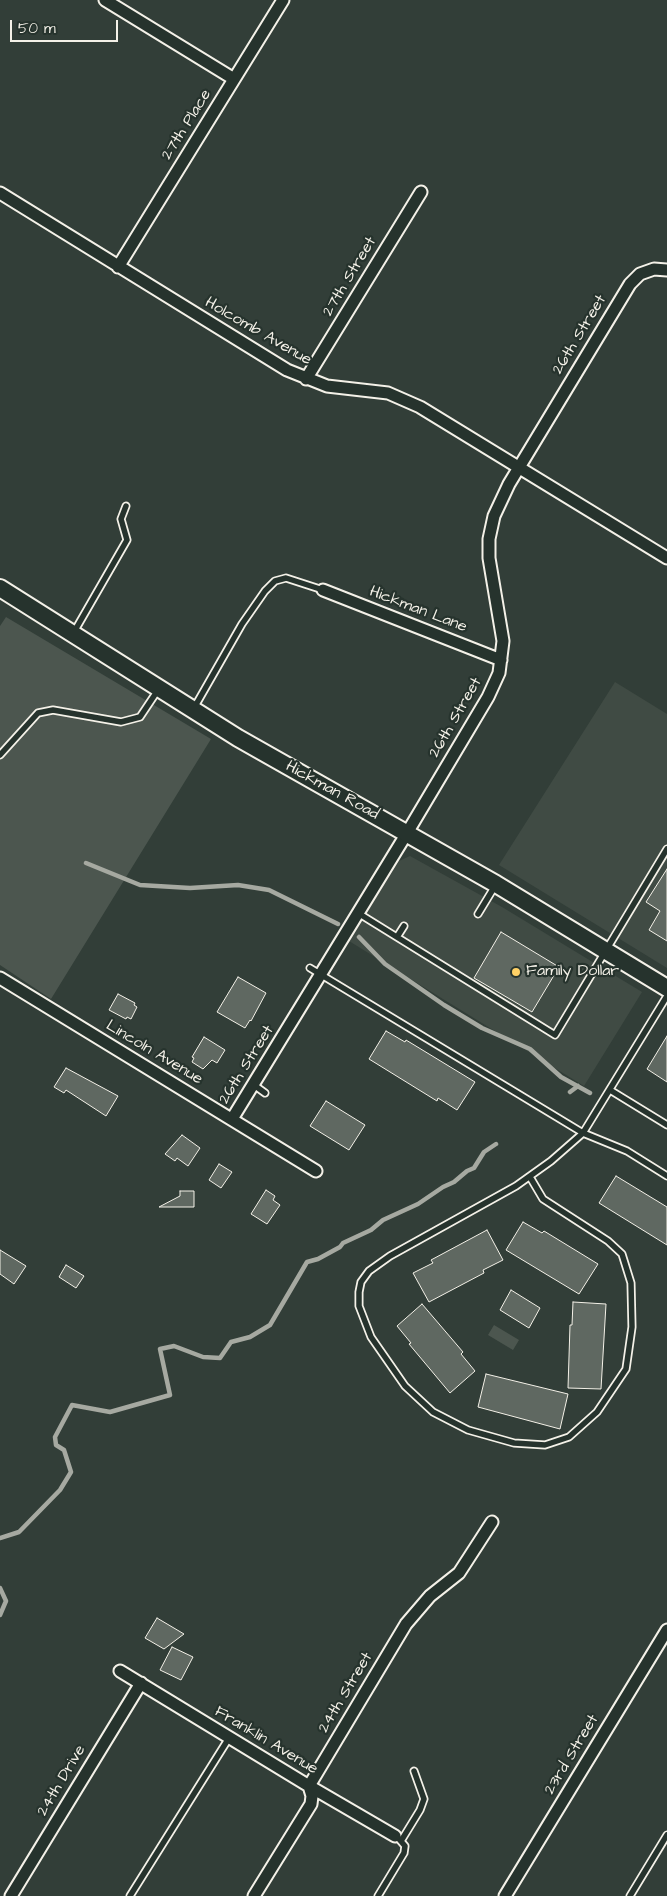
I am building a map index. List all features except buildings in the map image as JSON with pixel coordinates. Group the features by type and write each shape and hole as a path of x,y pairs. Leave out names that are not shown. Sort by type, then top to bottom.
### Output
{"main road":[{"name":"Hickman Road","path":"0,588 193,710 496,884 667,988"}],"street":[{"path":"105,0 234,79"},
{"name":"27th Place","path":"118,267 283,0"},
{"name":"27th Street","path":"306,379 421,192"},
{"name":"Holcomb Avenue","path":"0,193 242,343 306,379 327,386 388,393 420,407 667,558"},
{"name":"26th Street","path":"232,1119 407,833 488,697 499,673 503,641 489,558 489,539 494,516 519,467 630,284 640,274 654,269 667,270"},
{"name":"Hickman Lane","path":"323,590 501,660"},
{"name":"Lincoln Avenue","path":"0,978 316,1171"},
{"name":"24th Street","path":"254,1896 311,1804 312,1796 309,1786 406,1624 430,1596 459,1573 492,1522"},
{"name":"23rd Street","path":"505,1896 667,1630"},
{"name":"Franklin Avenue","path":"120,1671 398,1838"},
{"name":"24th Drive","path":"10,1896 141,1683"}],"lane":[{"path":"73,634 127,540 121,519 126,506"},
{"path":"193,710 242,624 265,591 275,581 286,578 323,590"},
{"path":"0,755 38,713 53,710 121,722 140,717 160,688"},
{"path":"358,913 397,937 448,964 555,1035 667,849"},
{"path":"478,914 496,884"},
{"path":"397,937 404,926"},
{"path":"310,968 583,1133 627,1152 667,1176"},
{"path":"530,1178 543,1198 608,1241 622,1254 631,1283 632,1328 626,1369 597,1412 569,1437 545,1445 514,1443 468,1430 433,1412 405,1386 371,1337 360,1306 359,1292 362,1282 374,1266 530,1178 583,1133 667,996"},
{"path":"254,1085 265,1092"},
{"path":"610,1090 667,1125"},
{"path":"130,1896 229,1738"},
{"path":"378,1896 404,1853 404,1846 398,1838 424,1799 414,1771"},
{"path":"630,1896 667,1835"}],"shaded area":[{"path":"6,617 211,739 51,999 0,965 0,626"},
{"path":"615,682 667,714 667,968 499,865"},
{"path":"410,856 502,907 642,992 584,1086 349,941 399,861"},
{"path":"494,1325 519,1340 513,1350 488,1335"}],"waterway":[{"path":"86,863 140,885 190,888 238,885 269,890 338,924"},
{"path":"359,937 385,964 444,1005 482,1028 530,1049 561,1077 590,1093"},
{"path":"570,1092 578,1086"},
{"path":"0,1538 19,1532 60,1490 71,1472 64,1450 56,1445 55,1437 72,1405 110,1412 170,1395 160,1349 174,1346 203,1357 220,1358 231,1342 250,1337 270,1325 307,1262 318,1259 340,1247 343,1243 371,1230 383,1220 418,1204 454,1182 467,1171 474,1168 484,1152 496,1144"},
{"path":"0,1588 6,1601 0,1615"}],"place":[{"name":"Family Dollar","path":"516,972"}]}
